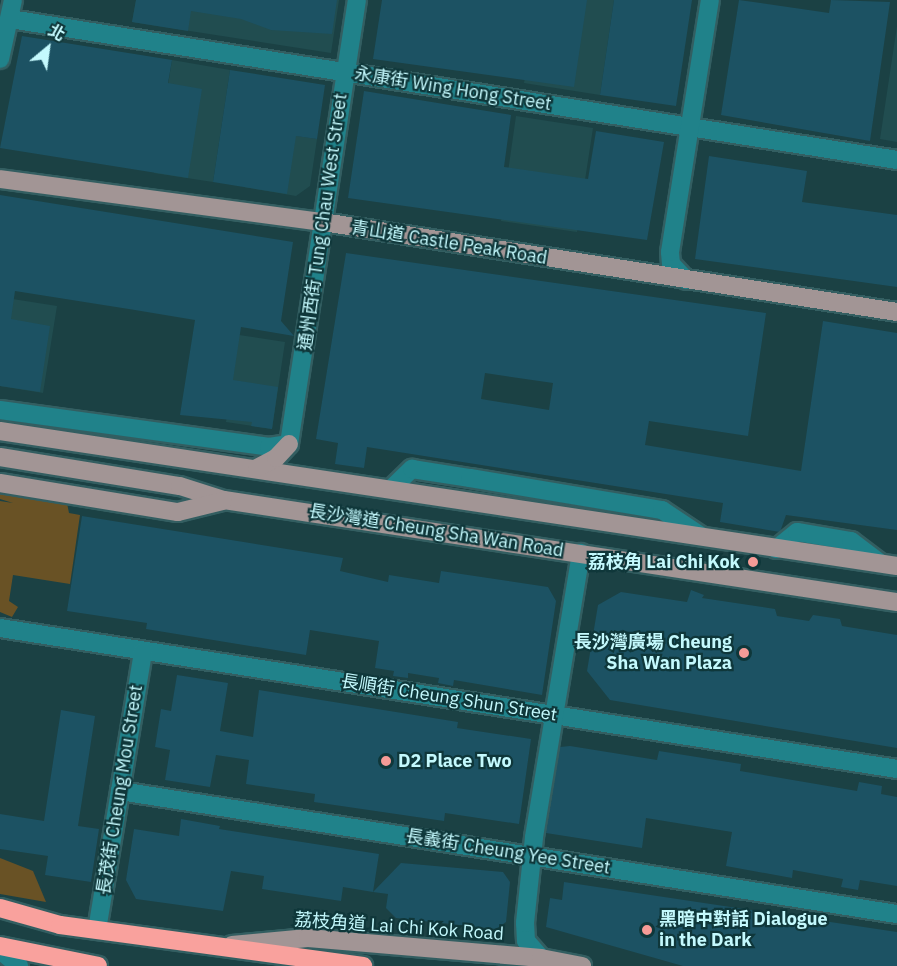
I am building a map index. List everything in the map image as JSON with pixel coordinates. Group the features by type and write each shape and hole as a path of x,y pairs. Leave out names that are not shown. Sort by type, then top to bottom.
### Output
{"highway":[{"name":"荔枝角道 Lai Chi Kok Road","path":"0,908 60,926 218,946"},
{"path":"218,946 363,966"},
{"path":"0,948 98,966"}],"main road":[{"name":"青山道 Castle Peak Road","path":"0,179 323,222 897,312"},
{"name":"長沙灣道 Cheung Sha Wan Road","path":"0,431 392,488 889,565"},
{"path":"257,468 276,458 289,444"},
{"name":"長沙灣道 Cheung Sha Wan Road","path":"0,457 180,486 224,500 897,602"},
{"name":"長沙灣道 Cheung Sha Wan Road","path":"0,483 178,512 224,500"},
{"name":"荔枝角道 Lai Chi Kok Road","path":"218,946 308,938 540,958 582,966"}],"street":[{"path":"0,59 13,0"},
{"name":"通州西街 Tung Chau West Street","path":"289,444 357,0"},
{"path":"686,280 671,264 670,252 710,0"},
{"name":"永康街 Wing Hong Street","path":"10,19 897,160"},
{"path":"0,410 269,447 289,444"},
{"path":"540,958 526,941 525,933 554,715 581,553"},
{"name":"長順街 Cheung Shun Street","path":"0,628 897,769"},
{"name":"長茂街 Cheung Mou Street","path":"97,930 142,651"},
{"name":"長義街 Cheung Yee Street","path":"120,791 897,914"},
{"path":"0,948 19,966"}],"shaded area":[{"path":"136,0 339,0 331,53 132,22"},
{"path":"537,0 614,0 600,95 524,83"},
{"path":"897,26 897,142 880,139"},
{"path":"172,60 230,70 213,182 154,173"},
{"path":"516,116 593,128 577,232 501,221"},
{"path":"253,129 317,139 310,186 296,196 244,187"},
{"path":"0,297 57,306 43,393 0,386"},
{"path":"239,335 285,342 272,429 226,422"},
{"path":"0,474 48,482 66,498 69,513 80,515 70,584 13,575 9,601 18,607 12,617 0,612 0,501 13,503 0,499"},
{"path":"0,858 33,871 46,902 0,894"}],"building":[{"path":"136,0 337,0 332,34 271,30 241,19 191,11 188,31 132,22"},
{"path":"382,0 587,0 574,87 373,59"},
{"path":"614,0 692,0 676,106 600,95"},
{"path":"739,0 829,13 831,0 890,2 870,141 721,115"},
{"path":"22,36 172,60 168,83 202,89 188,178 0,148"},
{"path":"230,70 325,85 317,139 296,136 287,194 213,182"},
{"path":"364,91 511,115 504,167 588,179 596,131 664,142 647,240 348,198"},
{"path":"709,156 807,171 802,202 897,215 897,287 695,259"},
{"path":"0,195 293,242 281,321 294,336 241,327 233,380 278,387 272,429 251,426 252,422 180,415 195,320 15,291 11,319 50,326 40,392 0,386"},
{"path":"346,253 766,313 748,436 649,421 645,445 801,471 823,321 897,333 897,530 786,515 780,532 720,522 723,503 367,447 364,468 335,464 338,443 316,439","holes":["485,373 553,383 549,410 481,399"]},
{"path":"82,516 343,558 340,571 388,582 389,575 439,583 441,571 548,587 556,601 542,695 454,680 453,686 438,683 439,678 408,673 408,678 393,676 394,671 375,668 379,641 310,630 306,655 146,629 147,623 67,611"},
{"name":"長沙灣廣場 Cheung Sha Wan Plaza","path":"691,590 704,595 702,598 775,609 777,616 809,621 813,615 840,619 842,626 897,635 897,748 610,700 587,671 598,605 621,592 687,602"},
{"path":"177,675 228,683 220,731 253,737 259,690 458,722 457,728 531,739 519,824 445,813 444,821 314,802 315,794 246,784 249,760 216,755 210,787 165,780 170,750 155,747 161,709 171,711"},
{"path":"61,710 95,716 78,826 99,829 91,882 45,875 48,856 0,849 0,814 44,821"},
{"path":"570,746 657,760 659,751 741,764 740,771 857,791 859,782 882,786 881,794 897,797 897,886 860,880 858,890 841,887 843,879 793,870 792,878 726,866 732,832 646,818 642,848 546,833 560,747"},
{"path":"181,819 220,826 219,829 379,854 373,892 343,887 341,901 262,889 264,876 231,871 223,911 136,899 126,880 134,829 179,836"},
{"path":"401,863 503,872 510,882 506,922 496,929 396,918 386,908 388,894 373,892"},
{"path":"564,882 897,932 897,966 683,966 546,927 550,898 562,900"}],"place":[{"name":"荔枝角 Lai Chi Kok","path":"753,562"},
{"name":"長沙灣廣場 Cheung Sha Wan Plaza","path":"744,653"},
{"name":"D2 Place Two","path":"386,761"},
{"name":"黑暗中對話 Dialogue in the Dark","path":"647,930"}]}
